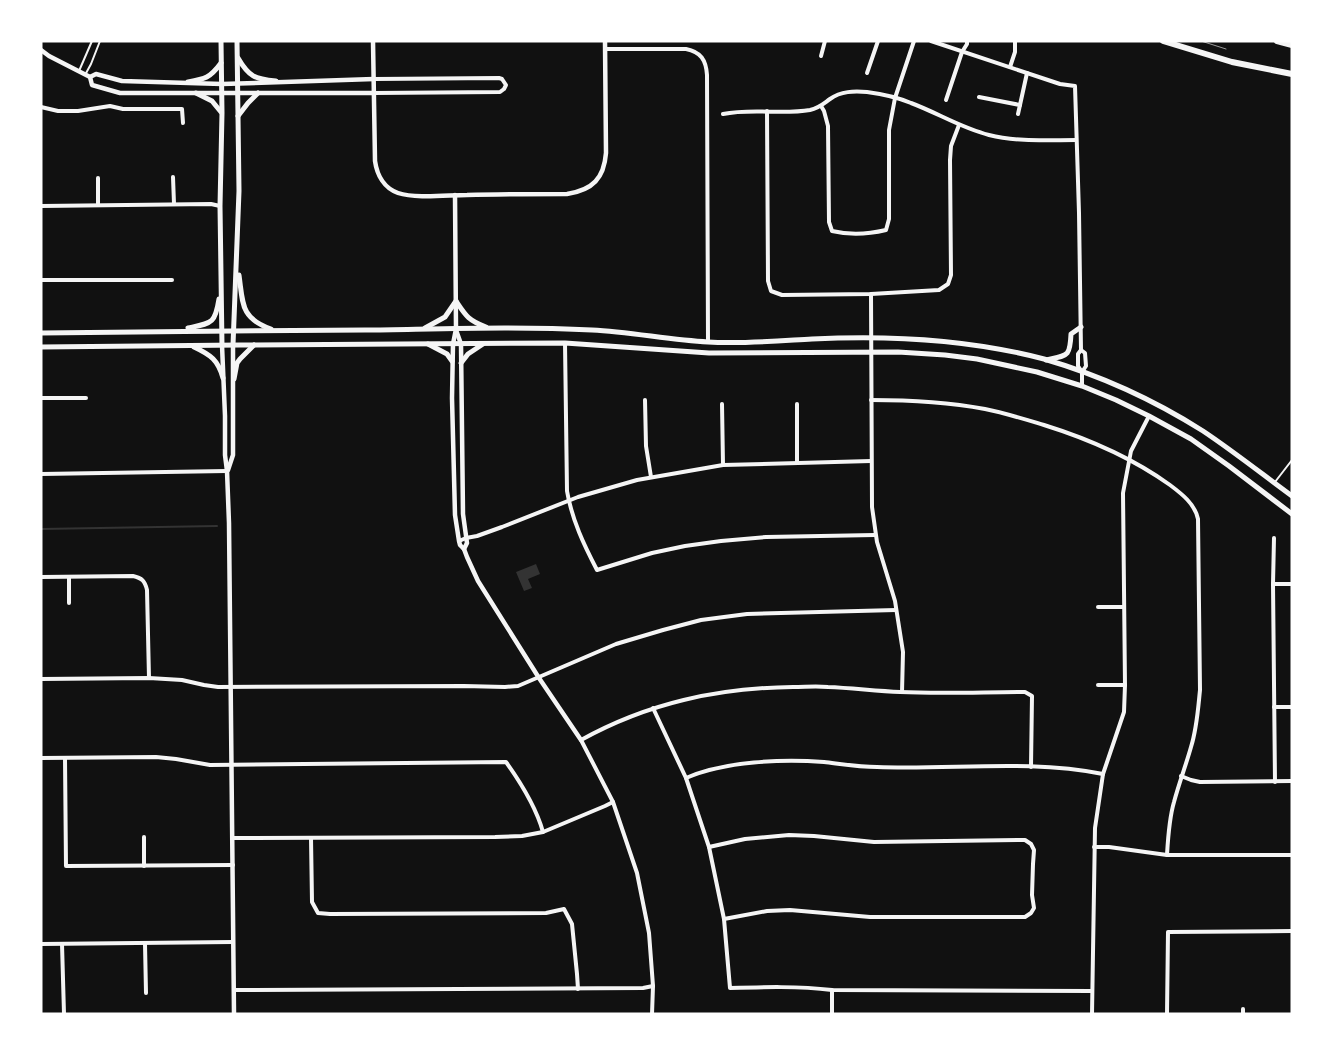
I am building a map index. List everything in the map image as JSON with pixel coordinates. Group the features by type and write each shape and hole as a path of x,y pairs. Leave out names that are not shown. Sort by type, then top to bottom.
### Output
{"highway":[{"path":"1163,41 1232,62 1292,74"},
{"path":"1277,41 1292,45"}],"main road":[{"path":"221,41 220,206 222,345"},
{"path":"233,345 240,191 237,41"},
{"path":"238,58 252,76 263,80 276,81"},
{"path":"188,82 210,76 222,63"},
{"path":"196,93 212,101 222,113"},
{"path":"238,116 258,93"},
{"path":"237,266 247,314 257,323 276,330"},
{"path":"178,331 208,323 213,319 216,314 221,286"},
{"path":"423,329 444,317 456,301 467,318 488,328"},
{"path":"1046,360 1067,354 1070,349 1071,334 1081,327"},
{"path":"41,333 488,328 598,330 708,342 751,343 870,338 922,339 965,343 1046,360 1110,383 1167,410 1201,430 1292,496"},
{"path":"461,363 468,354 485,343"},
{"path":"41,347 565,343 709,353 923,353 977,359 1030,370 1082,386 1149,416 1191,440 1229,466 1292,514"},
{"path":"428,344 447,354 452,361"},
{"path":"234,379 240,359 254,345"},
{"path":"191,346 214,358 220,367 223,378"}],"street":[{"path":"373,41 376,169 380,178 388,187 399,193 415,196 567,194 582,191 596,182 602,172 606,153 604,41"},
{"path":"820,56 825,41"},
{"path":"867,73 878,41"},
{"path":"821,106 828,126 829,222 832,231 842,233 875,233 886,230 889,219 889,130 895,98 914,41"},
{"path":"931,41 1060,84 1075,86 1081,327 1081,350 1078,354 1078,366 1082,372 1082,386"},
{"path":"946,100 967,41"},
{"path":"1010,67 1015,52 1014,41"},
{"path":"605,49 686,49 695,51 703,59 706,67 708,342"},
{"path":"41,50 88,76 96,74 122,81 238,84 276,81 502,78 506,85 500,92 120,94 92,85 88,76"},
{"path":"1018,114 1027,73"},
{"path":"723,114 737,111 812,110 832,98 849,91 865,92 911,103 959,125 988,135 1016,140 1076,140"},
{"path":"980,97 1020,105"},
{"path":"41,107 58,111 78,111 110,106 123,109 182,109 183,123"},
{"path":"767,111 768,281 771,292 782,295 871,294 939,290 948,284 951,274 950,160 952,146 959,125"},
{"path":"173,177 174,204"},
{"path":"98,178 98,205"},
{"path":"455,195 456,329 452,361 454,515 459,541 478,581 539,678 581,740 613,802 637,873 649,933 653,986 652,1014"},
{"path":"41,206 211,204 220,206"},
{"path":"41,280 172,280"},
{"path":"871,294 872,506 876,535 895,601 904,652 902,692"},
{"path":"456,329 461,344 463,514 467,543 464,549"},
{"path":"565,343 567,491 570,509 582,541 597,570 652,553 721,541 766,537 876,535"},
{"path":"222,345 225,416 224,455 228,471 234,1014"},
{"path":"228,471 232,455 233,345"},
{"path":"1081,350 1085,353 1086,366 1082,372"},
{"path":"41,398 86,398"},
{"path":"645,400 646,446 651,477"},
{"path":"871,400 952,403 1018,416 1054,428 1090,441 1129,459 1177,490 1197,512 1199,700 1191,747 1173,804 1167,855"},
{"path":"722,404 723,465"},
{"path":"797,404 797,462"},
{"path":"1092,1014 1094,847 1097,808 1103,774 1124,712 1123,493 1131,452 1149,416"},
{"path":"459,541 478,536 569,500 651,477 723,465 872,461"},
{"path":"41,474 228,471"},
{"path":"1274,538 1275,782"},
{"path":"41,577 133,576 143,579 147,590 148,678"},
{"path":"69,577 69,603"},
{"path":"1273,584 1292,584"},
{"path":"1098,607 1124,607"},
{"path":"41,680 148,678 182,680 204,686 230,687 518,686 616,644 701,620 747,614 896,610"},
{"path":"1098,685 1125,684"},
{"path":"581,740 621,720 653,708 688,698 723,692 769,688 827,687 902,692 1025,692 1032,696 1031,767"},
{"path":"1274,707 1292,707"},
{"path":"653,708 686,778 709,847 724,919 730,988 1092,991"},
{"path":"41,758 156,757 210,764 506,762 518,778 544,832"},
{"path":"65,758 66,866 233,865"},
{"path":"686,778 727,766 767,762 815,762 877,767 1068,768 1103,774"},
{"path":"1182,776 1200,782 1292,782"},
{"path":"232,838 522,836 544,832 613,802"},
{"path":"709,847 745,839 814,836 874,842 1025,840 1031,844 1034,850 1032,895 1034,908 1031,914 1025,917 870,916 790,910 759,912 724,919"},
{"path":"144,837 144,866"},
{"path":"310,838 312,902 318,912 330,914 546,913 564,909 572,924 578,989"},
{"path":"1094,847 1109,847 1167,855 1292,855"},
{"path":"1167,1014 1168,932 1292,931"},
{"path":"41,944 233,942"},
{"path":"62,944 64,1014"},
{"path":"144,944 146,993"},
{"path":"234,990 578,989 644,988 653,986"},
{"path":"832,990 832,1014"}],"lane":[{"path":"79,72 92,41"},
{"path":"88,76 100,41"},
{"path":"1274,483 1292,460"}],"shaded area":[{"path":"536,564 540,574 528,579 532,588 524,591 516,572"}],"waterway":[{"path":"41,529 217,526"}],"tram line":[{"path":"1201,41 1226,49"}]}
